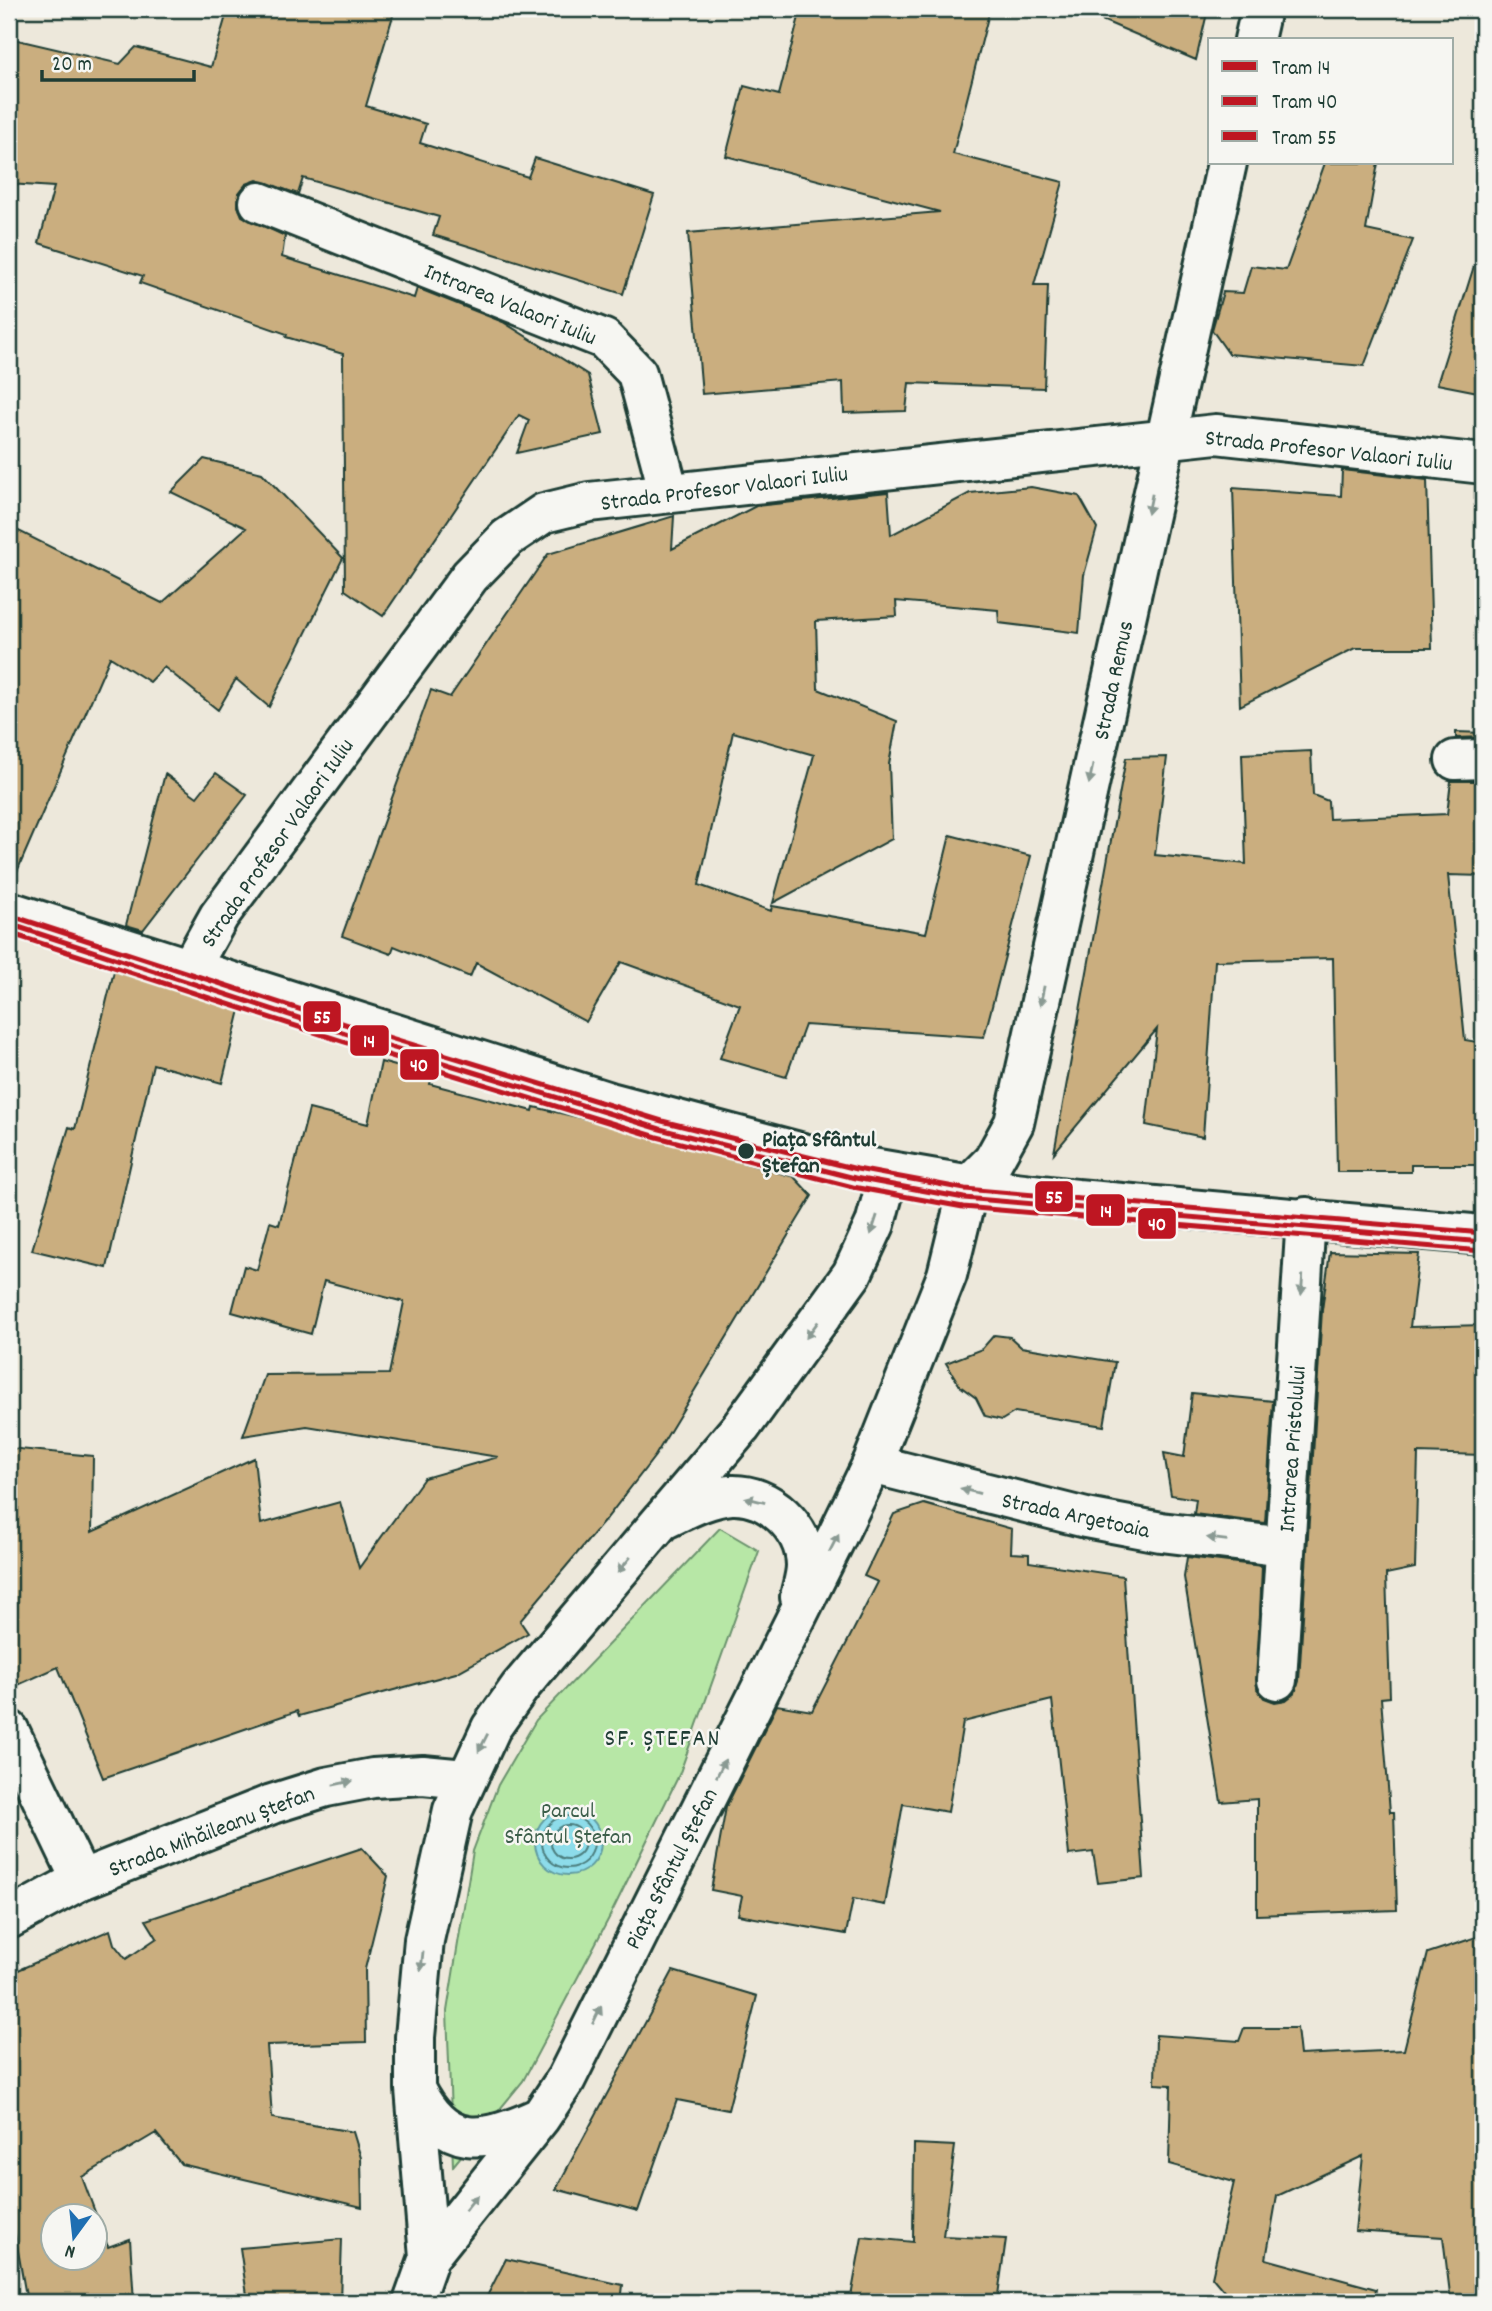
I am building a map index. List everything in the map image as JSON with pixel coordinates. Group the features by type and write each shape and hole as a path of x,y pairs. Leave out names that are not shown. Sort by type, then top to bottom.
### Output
{"street":[{"path":"1254,38 1261,9"},
{"name":"Strada Remus","path":"969,1185 993,1161 1014,1123 1227,164"},
{"name":"Intrarea Valaori Iuliu","path":"258,202 604,339 637,373 669,493"},
{"name":"Strada Profesor Valaori Iuliu","path":"189,970 219,916 470,576 507,538 544,513 589,502 1165,437 1216,434 1483,464"},
{"path":"9,911 622,1106 837,1162 969,1185 1077,1199 1306,1217 1483,1235"},
{"name":"Piața Sfântul Ștefan","path":"429,2257 415,2090 415,2037 424,1940 453,1810 466,1779 491,1728 520,1687 741,1427 852,1275 872,1232 889,1172"},
{"name":"Piața Sfântul Ștefan","path":"413,2302 429,2257 540,2118 566,2079 797,1617 872,1464 947,1275 969,1185"},
{"name":"Intrarea Pristolului","path":"1277,1680 1306,1217"},
{"name":"Strada Argetoaia","path":"872,1464 1086,1518 1161,1532 1285,1547"},
{"name":"Piața Sfântul Ștefan","path":"661,1521 702,1502 733,1495 771,1504 798,1534 806,1564 797,1617"},
{"path":"9,1730 81,1880"},
{"name":"Strada Mihăileanu Ștefan","path":"9,1919 81,1880 272,1804 326,1787 373,1777 423,1775 466,1779"},
{"path":"415,2090 427,2114 446,2128 470,2138 503,2134 540,2118"}],"green space":[{"name":"Parcul Sfântul Ștefan","path":"720,1528 759,1551 679,1775 609,1918 523,2081 453,2166 447,2011 473,1851 498,1785 536,1720"}],"water":[{"path":"562,1809 574,1809 586,1814 596,1824 601,1842 599,1855 586,1870 574,1875 562,1875 550,1870 540,1860 535,1848 535,1836 540,1824 550,1814"}],"building":[{"path":"228,9 395,9 366,106 426,124 420,143 528,177 535,158 654,195 623,294 433,235 439,217 303,178 298,194 257,180 246,184 239,193 238,206 242,216 285,236 282,257 414,298 417,288 503,322 588,375 603,434 517,453 529,420 519,415 383,616 345,590 343,354 286,337 287,334 140,283 143,276 39,243 54,187 9,184 9,38 120,64 136,47 211,67"},
{"path":"801,9 990,9 953,154 1063,182 1034,285 1048,285 1044,388 909,383 906,411 844,413 843,382 702,394 688,233 940,212 726,156 744,86 779,95"},
{"path":"1076,9 1208,9 1196,60"},
{"path":"1325,164 1378,164 1366,230 1413,240 1364,366 1229,354 1212,330 1223,292 1243,293 1251,266 1286,270"},
{"path":"1474,266 1483,268 1483,393 1437,384"},
{"path":"204,459 262,473 343,558 269,707 236,679 218,710 164,667 150,682 110,657 9,890 9,526 162,603 246,528 171,492"},
{"path":"1342,470 1427,480 1432,648 1355,648 1240,706 1233,488 1341,496"},
{"path":"1031,487 1079,496 1097,528 1084,575 1079,633 999,623 998,610 896,601 897,616 816,621 818,689 897,721 889,764 892,839 773,903 814,755 733,732 699,885 771,911 772,906 926,933 950,835 1031,856 984,1037 805,1025 786,1077 720,1058 740,1005 621,962 586,1022 476,963 470,977 394,946 391,954 342,936 431,690 450,697 548,554 674,516 672,549 756,506 888,492 891,535 970,493"},
{"path":"1456,732 1483,733 1483,737 1456,738"},
{"path":"1311,751 1313,795 1328,801 1329,819 1447,814 1451,781 1483,781 1483,876 1448,875 1465,1040 1483,1043 1483,1165 1411,1165 1411,1172 1337,1172 1333,958 1215,961 1203,1137 1146,1125 1157,1029 1054,1153 1126,758 1167,757 1155,855 1246,864 1242,754"},
{"path":"216,773 247,795 143,930 126,925 165,774 197,797"},
{"path":"114,971 240,1010 222,1083 153,1064 107,1268 32,1250 69,1127 75,1129"},
{"path":"381,1062 432,1076 430,1084 533,1111 534,1107 581,1118 794,1177 812,1196 655,1456 607,1518 520,1621 528,1633 456,1673 299,1716 297,1711 103,1778 58,1667 9,1689 9,1448 93,1456 92,1532 254,1458 261,1524 340,1502 359,1568 424,1478 498,1457 307,1426 243,1436 265,1375 389,1374 404,1302 324,1281 311,1334 232,1312 244,1266 257,1270 270,1222 279,1225 309,1109 368,1124"},
{"path":"1330,1252 1419,1254 1410,1327 1483,1325 1483,1455 1418,1453 1415,1568 1386,1574 1390,1697 1381,1698 1390,1812 1394,1812 1397,1910 1257,1915 1257,1799 1221,1802 1184,1577 1187,1557 1262,1566 1257,1689 1264,1698 1275,1702 1286,1700 1295,1693 1299,1681 1322,1310"},
{"path":"994,1335 1010,1337 1021,1347 1115,1362 1104,1426 1015,1412 1002,1420 985,1416 976,1398 960,1386 946,1363 982,1349"},
{"path":"1192,1393 1273,1401 1265,1523 1194,1514 1196,1499 1171,1495 1164,1453 1184,1457"},
{"path":"924,1504 1012,1529 1011,1553 1029,1554 1029,1562 1123,1576 1144,1878 1098,1883 1093,1852 1069,1855 1052,1700 963,1722 948,1812 903,1804 885,1905 853,1899 846,1934 738,1915 742,1896 711,1890 726,1807 777,1705 812,1711 878,1582 864,1576 894,1514"},
{"path":"362,1848 388,1876 365,1969 366,2042 267,2045 272,2118 353,2132 361,2158 362,2207 181,2164 156,2133 82,2177 91,2202 38,2202 38,2272 108,2272 108,2247 130,2239 134,2302 27,2302 9,2199 9,1974 110,1930 114,1944 126,1959 157,1938 146,1920"},
{"path":"1483,1935 1483,2302 1451,2302 1443,2237 1355,2231 1363,2156 1277,2196 1266,2259 1376,2289 1374,2302 1233,2302 1212,2277 1234,2182 1169,2164 1171,2085 1155,2084 1156,2035 1239,2041 1244,2028 1297,2028 1300,2055 1404,2050 1428,1953"},
{"path":"673,1971 757,1996 728,2110 677,2100 638,2211 556,2189"},
{"path":"914,2144 955,2146 943,2236 1006,2239 997,2302 850,2302 862,2237 913,2242"},
{"path":"342,2239 340,2302 248,2302 240,2248"},
{"path":"506,2259 623,2285 621,2302 484,2302"}],"tram line":[{"name":"55","path":"12,916 348,1025 662,1121 857,1169 965,1189 1483,1233"},
{"name":"14","path":"9,924 345,1033 660,1129 855,1178 964,1198 1483,1242"},
{"name":"40","path":"9,933 342,1041 657,1137 853,1187 963,1207 1482,1251"}],"place":[{"name":"Piața Sfântul Ștefan","path":"746,1151"}],"district":[{"name":"SF. ȘTEFAN","path":"663,1737"}]}
